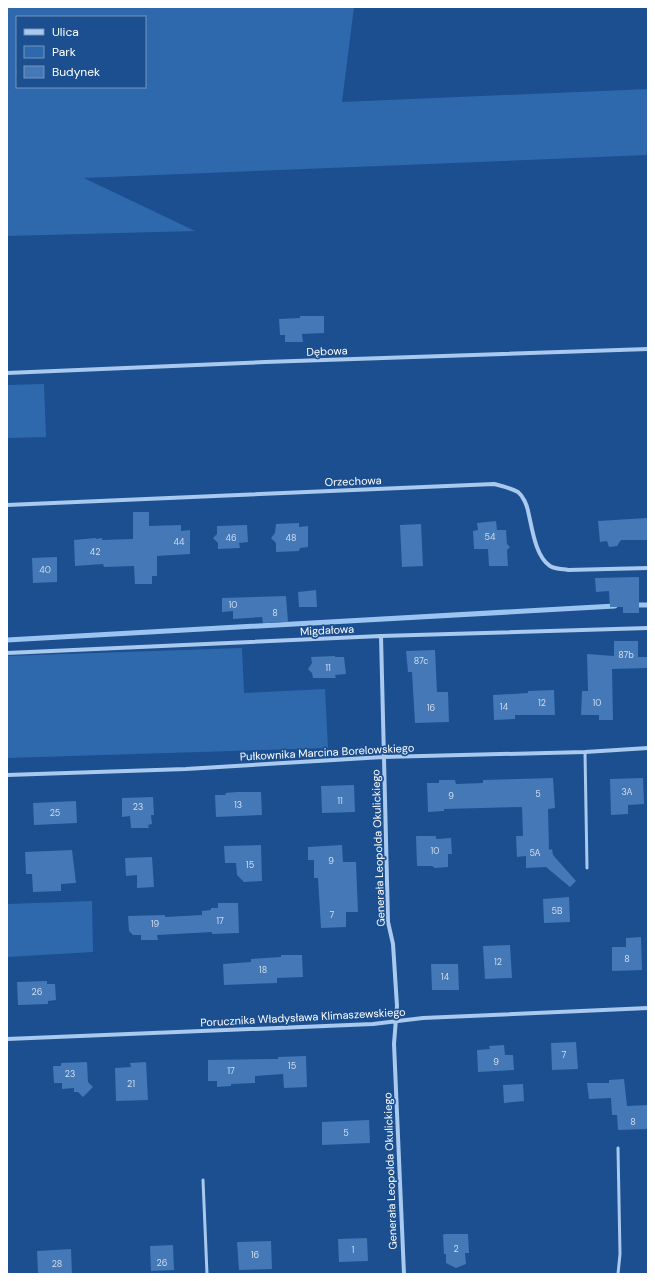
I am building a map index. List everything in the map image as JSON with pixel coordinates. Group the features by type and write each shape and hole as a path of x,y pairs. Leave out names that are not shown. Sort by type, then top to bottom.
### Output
{"street":[{"name":"Dębowa","path":"7,373 257,362 648,349"},
{"name":"Orzechowa","path":"7,505 181,496 494,484 519,493 526,504 539,552 550,566 557,569 568,570 648,568"},
{"name":"Migdałowa","path":"7,653 381,636 648,628"},
{"name":"Generała Leopolda Okulickiego","path":"381,636 388,922 393,944 397,1006 397,1022 394,1044 404,1274"},
{"name":"Pułkownika Marcina Borelowskiego","path":"7,775 186,769 383,757 585,752 648,748"},
{"name":"Porucznika Władysława Klimaszewskiego","path":"7,1040 373,1024 423,1018 648,1008"}],"lane":[{"path":"585,752 587,868"},
{"path":"618,1148 620,1254 618,1274"},
{"path":"203,1180 207,1274"}],"green space":[{"path":"7,7 354,7 342,102 648,89 648,155 84,178 195,231 7,236"},
{"path":"44,384 46,437 7,438 7,385"},
{"path":"242,648 244,693 325,689 328,748 7,758 7,656"},
{"path":"92,901 93,952 7,957 7,904"}],"building":[{"path":"300,316 324,316 324,333 302,334 303,342 285,342 285,335 280,335 279,319 300,318"},
{"path":"133,512 149,512 149,526 181,525 181,531 190,530 190,554 157,556 157,576 152,576 152,584 135,584 134,566 104,567 103,564 75,566 74,540 96,538 102,538 102,540 133,539"},
{"path":"647,518 648,540 621,540 617,546 609,547 607,541 600,542 598,521"},
{"path":"496,521 497,530 506,530 507,544 510,547 507,550 508,566 489,566 488,549 474,549 473,531 478,530 477,523"},
{"path":"299,523 299,527 308,526 308,547 300,548 299,551 276,552 276,543 271,538 275,533 276,524"},
{"path":"421,524 423,566 402,567 400,525"},
{"path":"247,525 248,542 239,543 240,548 218,549 218,543 213,538 217,534 217,526"},
{"path":"57,557 57,582 33,583 32,558"},
{"path":"639,577 639,613 623,613 623,607 610,607 609,591 596,592 595,578"},
{"path":"316,590 317,607 299,607 298,592"},
{"path":"286,596 288,622 263,623 262,617 233,619 233,611 222,612 222,598"},
{"path":"614,641 638,641 638,657 647,657 647,668 612,669 613,720 599,720 599,715 581,715 582,691 588,691 587,654 614,656"},
{"path":"435,650 437,692 448,692 449,722 415,723 412,672 408,672 406,651"},
{"path":"311,657 344,657 346,674 335,675 336,678 313,678 312,673 308,669 312,663"},
{"path":"554,690 555,715 515,715 515,719 494,720 493,695"},
{"path":"553,778 555,808 548,809 549,850 552,849 553,855 576,881 570,887 546,867 526,868 526,856 517,857 516,836 523,836 522,807 444,809 444,811 428,812 427,783 439,783 439,780 455,780 456,784 483,783 483,780"},
{"path":"643,778 644,804 628,805 628,814 611,815 610,779"},
{"path":"354,785 355,812 322,813 321,786"},
{"path":"261,792 262,815 216,817 215,795 226,795 225,793"},
{"path":"153,797 154,815 151,815 152,824 148,825 149,828 131,828 130,816 122,817 122,798"},
{"path":"76,801 77,823 34,825 33,803"},
{"path":"416,836 436,836 436,839 451,838 452,854 448,854 448,867 435,868 432,866 417,866"},
{"path":"261,845 262,881 244,882 237,875 236,863 225,863 224,846"},
{"path":"342,845 343,862 356,862 358,912 346,912 346,927 321,928 318,878 314,878 314,860 308,860 308,847"},
{"path":"72,850 76,883 61,884 61,891 33,892 32,874 26,874 25,852"},
{"path":"152,857 154,887 137,888 137,875 126,876 125,858"},
{"path":"569,897 570,922 544,923 543,899"},
{"path":"218,903 238,903 239,933 212,934 212,932 157,935 158,940 141,940 141,935 133,935 129,931 128,916 165,915 165,917 202,915 202,911 211,910 211,908 218,908"},
{"path":"641,937 642,970 612,971 612,947 626,947 626,938"},
{"path":"510,945 512,978 485,979 483,946"},
{"path":"281,955 302,955 303,977 277,978 277,983 224,985 223,964 251,962 251,959 281,957"},
{"path":"431,964 458,964 459,990 432,990"},
{"path":"47,981 47,984 55,984 56,1000 48,1001 48,1004 18,1005 17,982"},
{"path":"576,1042 578,1069 552,1070 551,1043"},
{"path":"504,1045 505,1055 513,1055 514,1070 478,1072 477,1050 490,1049 489,1046"},
{"path":"306,1056 307,1087 284,1088 283,1074 255,1076 255,1083 231,1084 231,1086 217,1087 217,1081 208,1081 208,1060 278,1059 278,1057"},
{"path":"87,1062 88,1082 93,1087 83,1097 78,1092 74,1092 74,1088 62,1089 62,1083 54,1083 53,1066 61,1066 61,1063"},
{"path":"146,1062 148,1100 116,1101 115,1068 131,1067 130,1063"},
{"path":"624,1079 627,1106 648,1105 648,1129 618,1130 617,1115 612,1115 611,1098 589,1099 587,1083 609,1083 609,1080"},
{"path":"523,1084 524,1101 504,1103 503,1085"},
{"path":"369,1120 370,1143 322,1145 322,1122"},
{"path":"468,1234 469,1253 465,1253 466,1264 456,1268 446,1263 443,1235"},
{"path":"367,1238 368,1261 339,1262 338,1239"},
{"path":"271,1241 272,1269 239,1270 237,1242"},
{"path":"173,1245 174,1270 151,1271 150,1246"},
{"path":"71,1249 72,1274 38,1274 37,1251"}],"waterway":[{"path":"633,605 648,605"},
{"path":"7,640 615,606"}]}
